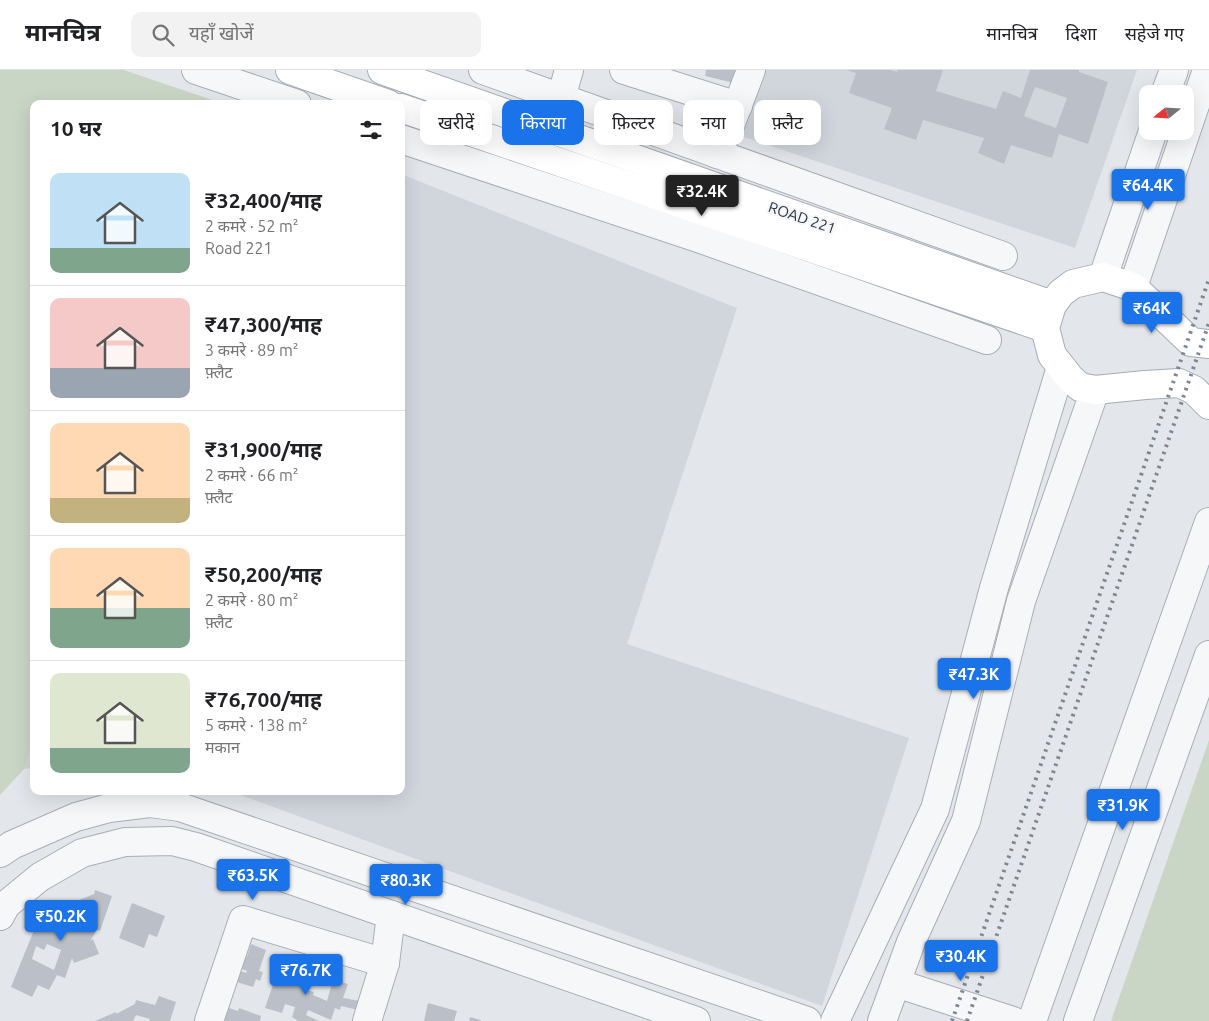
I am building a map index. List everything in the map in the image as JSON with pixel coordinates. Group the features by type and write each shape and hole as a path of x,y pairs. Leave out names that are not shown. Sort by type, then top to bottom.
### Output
{"main road":[{"path":"290,70 376,100"},
{"name":"ROAD 221","path":"382,70 1048,317"},
{"name":"ROAD 221","path":"405,109 1048,317"},
{"path":"1209,344 1191,342 1133,287 1103,277 1073,284 1061,293 1048,317 1052,355 1060,367 1080,387 1096,390 1179,384 1194,390 1209,405"}],"street":[{"path":"196,70 285,100"},
{"path":"483,70 511,75 561,98 1003,256"},
{"path":"561,98 569,70"},
{"path":"624,70 719,100"},
{"path":"740,100 751,70"},
{"path":"1169,85 1174,70"},
{"path":"1133,287 1207,70"},
{"path":"405,140 698,238 987,340"},
{"path":"1103,277 1150,140"},
{"path":"717,154 721,145"},
{"path":"835,1021 935,809 994,588 1060,367"},
{"path":"882,1021 911,942 966,821 1021,602 1096,390"},
{"path":"1032,1021 1209,522"},
{"path":"1078,1021 1209,655"},
{"path":"0,853 12,845 76,817 109,808 150,803 180,807 807,1021"},
{"path":"0,916 6,905 40,877 82,853 125,842 172,841 196,847 696,1021"},
{"path":"367,1021 385,963 392,915"},
{"path":"209,1021 243,920 385,963"},
{"path":"896,983 1013,1021"}],"shaded area":[{"path":"764,70 1137,70 1075,248 768,145 821,145 821,100 754,100 754,140 744,137 744,127"},
{"path":"405,176 737,308 627,644 909,738 822,1006 240,795 405,795"},
{"path":"30,750 30,768 24,769"}],"green space":[{"path":"0,70 124,70 212,100 30,100 30,750 24,769 0,795"},
{"path":"1209,740 1209,1021 1111,1021"}],"building":[{"path":"706,70 742,70 738,84 705,76"},
{"path":"847,70 890,70 897,72 898,70 943,70 936,91 996,109 1003,91 1021,98 1030,70 1079,70 1079,72 1108,82 1088,144 1059,134 1052,158 1011,145 1004,164 978,153 984,138 923,120 916,140 884,129 892,108 849,93 856,73","holes":["1035,87 1067,98 1056,128 1024,116"]},
{"path":"95,890 112,896 100,931 97,930 90,941 93,939 99,954 74,963 72,958 65,978 57,975 49,990 38,985 32,997 11,987 41,913 55,920 52,911 94,894","holes":["47,944 61,950 54,970 32,959 36,946 44,950"]},
{"path":"132,903 165,916 157,937 149,934 144,948 119,938"},
{"path":"251,944 266,950 259,971 263,972 260,981 256,979 253,987 237,982 240,971 246,973 247,971 242,969 243,966 232,962 235,953 247,957"},
{"path":"293,962 310,967 303,989 314,992 313,995 327,1001 333,979 348,984 343,998 360,1001 358,1010 341,1006 340,1010 335,1008 331,1020 308,1010 306,1015 319,1021 298,1021 292,1017 295,1007 285,1004 282,1013 265,1008 278,970 289,974"},
{"path":"159,996 176,1002 170,1021 149,1021 150,1019 136,1015 133,1021 95,1021 116,1012 116,1014 135,1004 136,1000 155,1005"},
{"path":"428,1003 457,1011 454,1021 424,1021"},
{"path":"229,1008 238,1011 239,1008 261,1016 260,1021 224,1020"},
{"path":"470,1017 481,1020 481,1021 469,1021"}],"railway":[{"path":"952,1021 1209,279"},
{"path":"967,1021 1209,323"}]}
